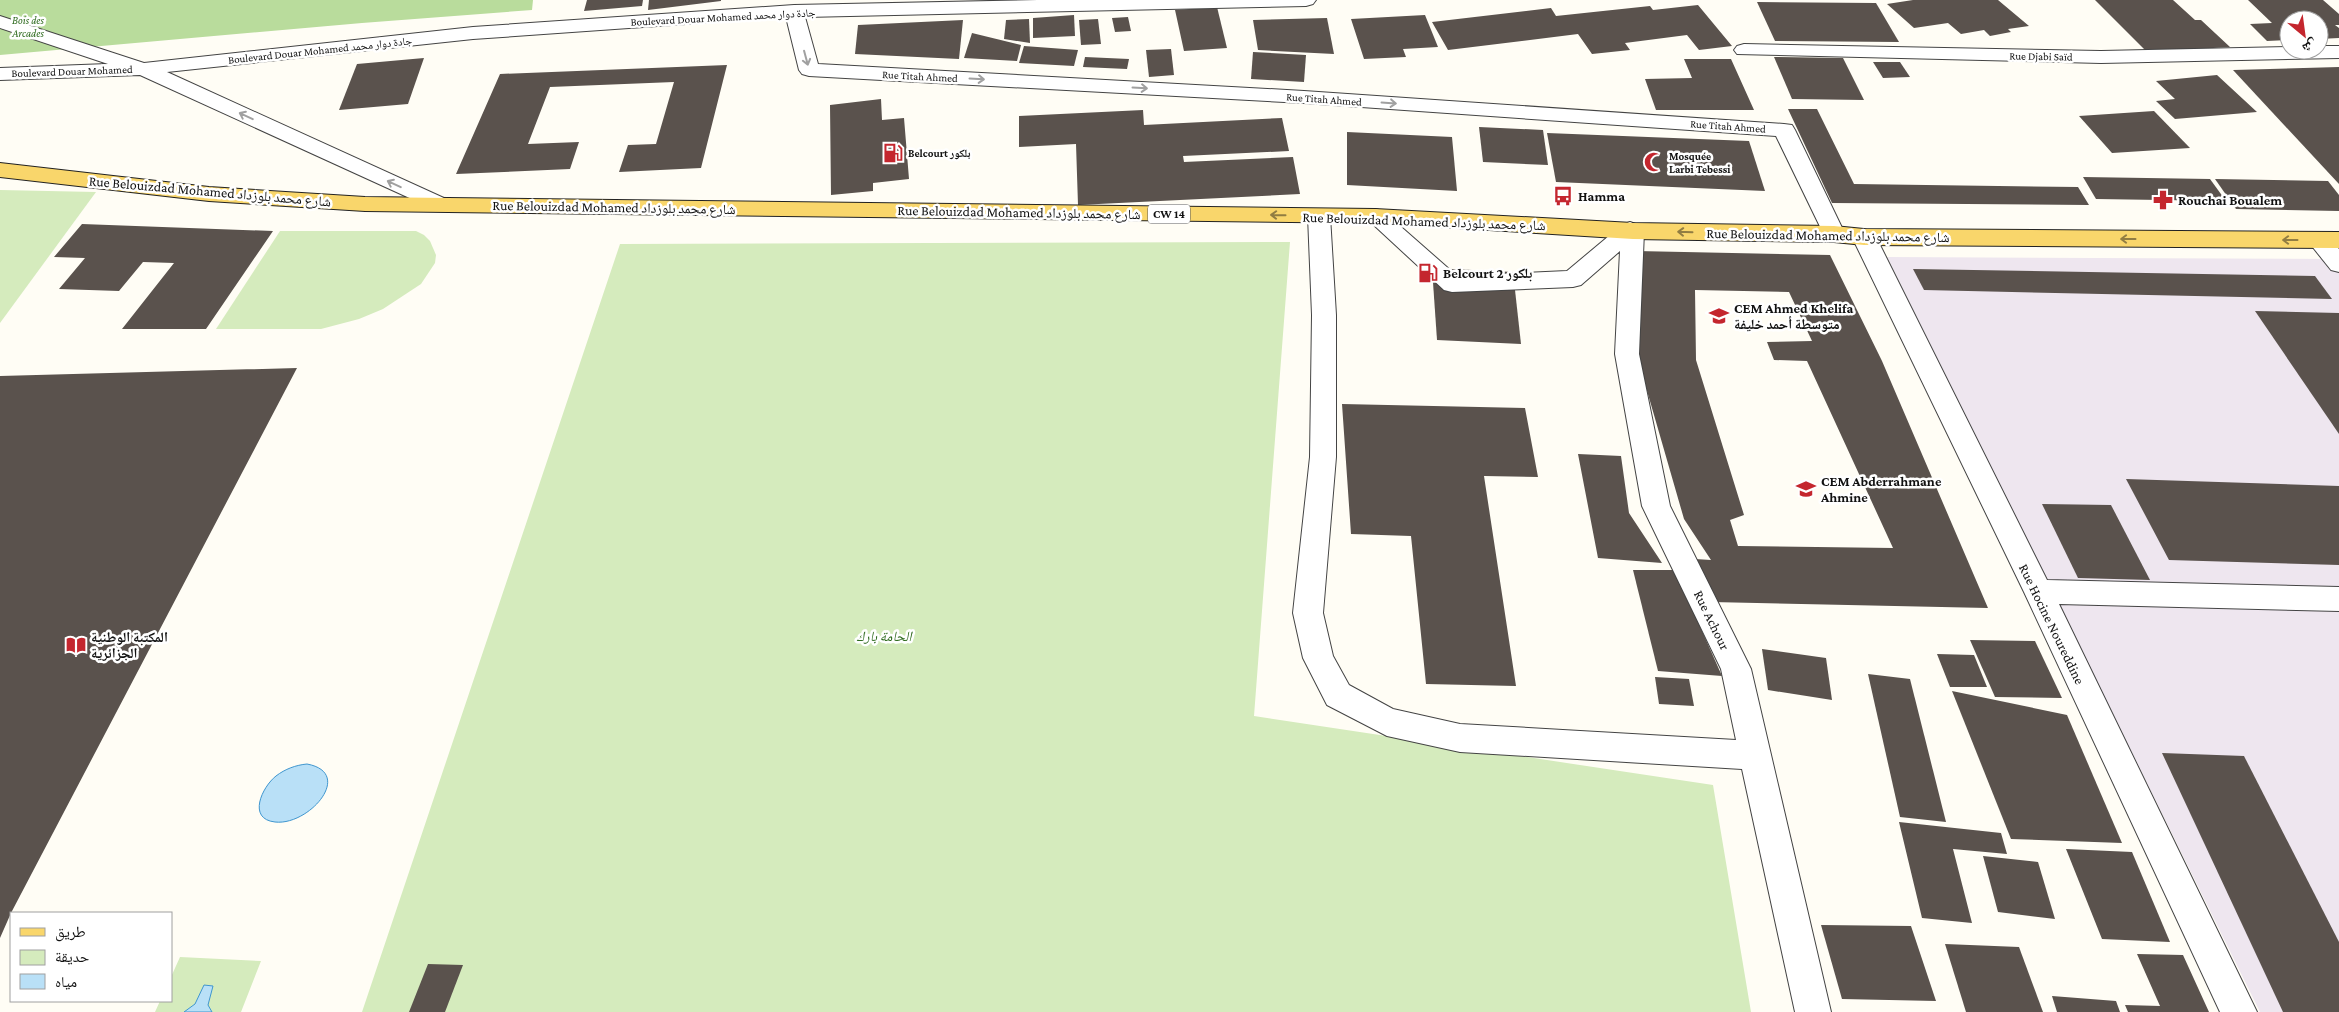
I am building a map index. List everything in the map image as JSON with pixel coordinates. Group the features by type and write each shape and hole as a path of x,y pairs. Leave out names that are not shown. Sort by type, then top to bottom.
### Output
{"main road":[{"name":"Rue Belouizdad Mohamed شارع محمد بلوزداد","path":"0,170 208,194 365,204 1374,216 1632,231 1834,234 1864,237 2329,240"}],"street":[{"name":"Boulevard Douar Mohamed جادة دوار محمد","path":"143,69 472,32 794,11 1306,0"},
{"name":"Rue Titah Ahmed","path":"794,11 809,70 1304,97 1784,130 1834,234"},
{"path":"0,22 143,69 438,204"},
{"name":"Rue Djabi Saïd","path":"1744,50 2100,57 2339,52"},
{"name":"Boulevard Douar Mohamed","path":"0,74 143,69"},
{"path":"1319,216 1324,315 1323,457 1308,613 1318,658 1338,695 1387,722 1460,738 1756,755"},
{"path":"1374,216 1452,284 1574,279 1632,231"},
{"name":"Rue Achour","path":"1632,231 1627,354 1656,506 1736,668 1812,1012"},
{"name":"Rue Hocine Noureddine","path":"1864,237 2038,592 2239,1012"},
{"path":"2329,240 2339,264"},
{"path":"2038,592 2339,599"}],"shaded area":[{"path":"1887,257 2339,259 2339,1012 2260,1012"}],"green space":[{"name":"Bois des Arcades","path":"0,0 533,0 532,10 0,55"},
{"path":"0,190 96,192 0,323"},
{"path":"280,231 416,231 430,241 436,255 435,263 421,284 383,309 359,319 321,329 216,329"},
{"name":"الحامة بارك","path":"1290,242 1254,716 1713,785 1751,1012 362,1012 620,244"},
{"path":"180,957 261,961 241,1012 155,1012 160,1002 172,1002 172,975"}],"water":[{"path":"307,764 321,769 327,777 327,787 322,798 313,808 301,816 288,821 275,822 266,820 261,815 259,809 266,787 283,771"},
{"path":"204,985 213,986 208,1005 212,1012 184,1012 195,1004"}],"building":[{"path":"587,0 643,0 642,6 584,11"},
{"path":"649,0 721,0 721,1 648,10"},
{"path":"1913,0 1998,0 2029,26 2008,29 2011,32 1990,36 1984,30 1961,34 1948,23 1914,28 1887,4"},
{"path":"2095,0 2173,0 2195,20 2201,20 2230,47 2147,52"},
{"path":"2248,0 2323,0 2339,14 2339,25 2335,25 2339,28 2339,38 2329,38 2329,10 2279,10 2279,40 2267,41 2250,24 2272,23"},
{"path":"1757,2 1876,3 1899,42 1775,41"},
{"path":"1698,5 1732,46 1699,50 1687,35 1625,43 1630,50 1592,54 1578,34 1448,50 1432,22 1551,8 1556,16 1650,6 1653,10"},
{"path":"1217,7 1227,48 1184,51 1175,10"},
{"path":"1074,15 1075,36 1033,38 1033,18"},
{"path":"1425,15 1438,47 1403,49 1406,57 1364,59 1351,19"},
{"path":"1128,17 1131,31 1115,32 1112,18"},
{"path":"1327,18 1334,54 1258,50 1253,20"},
{"path":"1029,19 1030,43 1004,39 1006,20"},
{"path":"1098,19 1101,44 1081,45 1079,20"},
{"path":"963,20 959,59 855,54 858,25"},
{"path":"972,33 1021,45 1017,61 964,58"},
{"path":"1024,46 1078,50 1074,66 1019,63"},
{"path":"1171,49 1174,75 1149,77 1146,50"},
{"path":"1253,52 1306,55 1304,82 1251,79"},
{"path":"1085,57 1129,59 1127,69 1083,67"},
{"path":"1774,57 1843,58 1864,100 1792,99"},
{"path":"424,58 408,104 339,110 357,64"},
{"path":"1684,59 1731,59 1754,110 1656,110 1645,79 1692,78"},
{"path":"1873,62 1900,62 1910,77 1883,78"},
{"path":"727,65 701,168 619,172 628,145 656,144 674,82 550,87 528,144 579,142 570,169 456,174 500,74"},
{"path":"2339,67 2339,184 2233,70"},
{"path":"2217,75 2257,112 2175,119 2156,101 2175,99 2156,81"},
{"path":"881,99 882,120 904,118 909,179 873,183 873,191 831,195 830,105"},
{"path":"1788,109 1817,109 1854,184 2078,187 2089,205 1832,203"},
{"path":"1143,110 1144,125 1282,118 1289,151 1183,156 1184,162 1293,157 1300,194 1078,205 1076,144 1019,147 1019,116"},
{"path":"2154,111 2190,148 2112,153 2079,116"},
{"path":"1479,127 1543,130 1548,165 1483,162"},
{"path":"1347,132 1452,137 1457,191 1347,185"},
{"name":"Mosquée Larbi Tebessi","path":"1547,133 1749,141 1765,191 1556,182"},
{"path":"2083,177 2210,179 2226,201 2096,199"},
{"path":"2215,179 2328,181 2339,195 2339,211 2236,209"},
{"path":"82,224 273,231 206,329 122,329 174,263 143,262 119,291 59,289 85,258 54,257"},
{"name":"CEM Abderrahmane Ahmine","path":"1636,251 1830,255 1882,361 1988,608 1711,602 1695,559 1711,560 1684,519 1637,356","holes":["1695,290 1789,292 1812,341 1767,342 1774,360 1807,361 1893,548 1738,546 1730,520 1744,515 1696,360"]},
{"path":"1432,268 1513,272 1521,344 1437,340"},
{"path":"1913,269 2315,276 2332,299 1924,290"},
{"path":"2255,311 2339,313 2339,434"},
{"name":"المكتبة الوطنية الجزائرية","path":"297,368 10,912 0,938 0,376"},
{"path":"1342,404 1525,408 1538,477 1484,476 1516,686 1426,684 1411,536 1351,534"},
{"path":"1578,454 1621,456 1629,513 1662,563 1598,558"},
{"path":"2126,479 2339,486 2339,565 2169,560"},
{"path":"2042,504 2111,505 2150,580 2078,578"},
{"path":"1633,570 1675,570 1722,676 1658,671"},
{"path":"1970,640 2035,641 2062,698 1995,697"},
{"path":"1762,649 1826,658 1832,700 1768,690"},
{"path":"1937,654 1974,655 1987,687 1950,687"},
{"path":"1868,674 1910,679 1946,822 1900,817"},
{"path":"1655,677 1689,679 1694,706 1659,704"},
{"path":"1952,691 2067,715 2122,843 2011,839"},
{"path":"2162,753 2244,756 2339,942 2339,1012 2283,1012"},
{"path":"1899,822 2001,833 2007,854 1953,849 1972,923 1922,918"},
{"path":"2066,849 2132,852 2170,942 2102,939"},
{"path":"1983,856 2038,862 2055,919 1998,912"},
{"path":"1821,925 1911,926 1936,1001 1842,999"},
{"path":"1945,944 2019,947 2043,1012 1966,1012"},
{"path":"2137,954 2183,955 2209,1012 2128,1012 2125,1005 2160,1006"},
{"path":"428,964 463,965 445,1012 409,1012"},
{"path":"2052,996 2116,1001 2120,1012 2057,1012"}],"place":[{"name":"Belcourt بلكور","path":"893,153"},
{"name":"Mosquée Larbi Tebessi","path":"1654,162"},
{"name":"Hamma","path":"1563,196"},
{"name":"Rouchai Boualem","path":"2163,200"},
{"name":"Belcourt 2 بلكور","path":"1428,273"},
{"name":"CEM Ahmed Khelifa متوسطة أحمد خليفة","path":"1719,316"},
{"name":"CEM Abderrahmane Ahmine","path":"1806,489"},
{"name":"المكتبة الوطنية الجزائرية","path":"76,645"}]}
